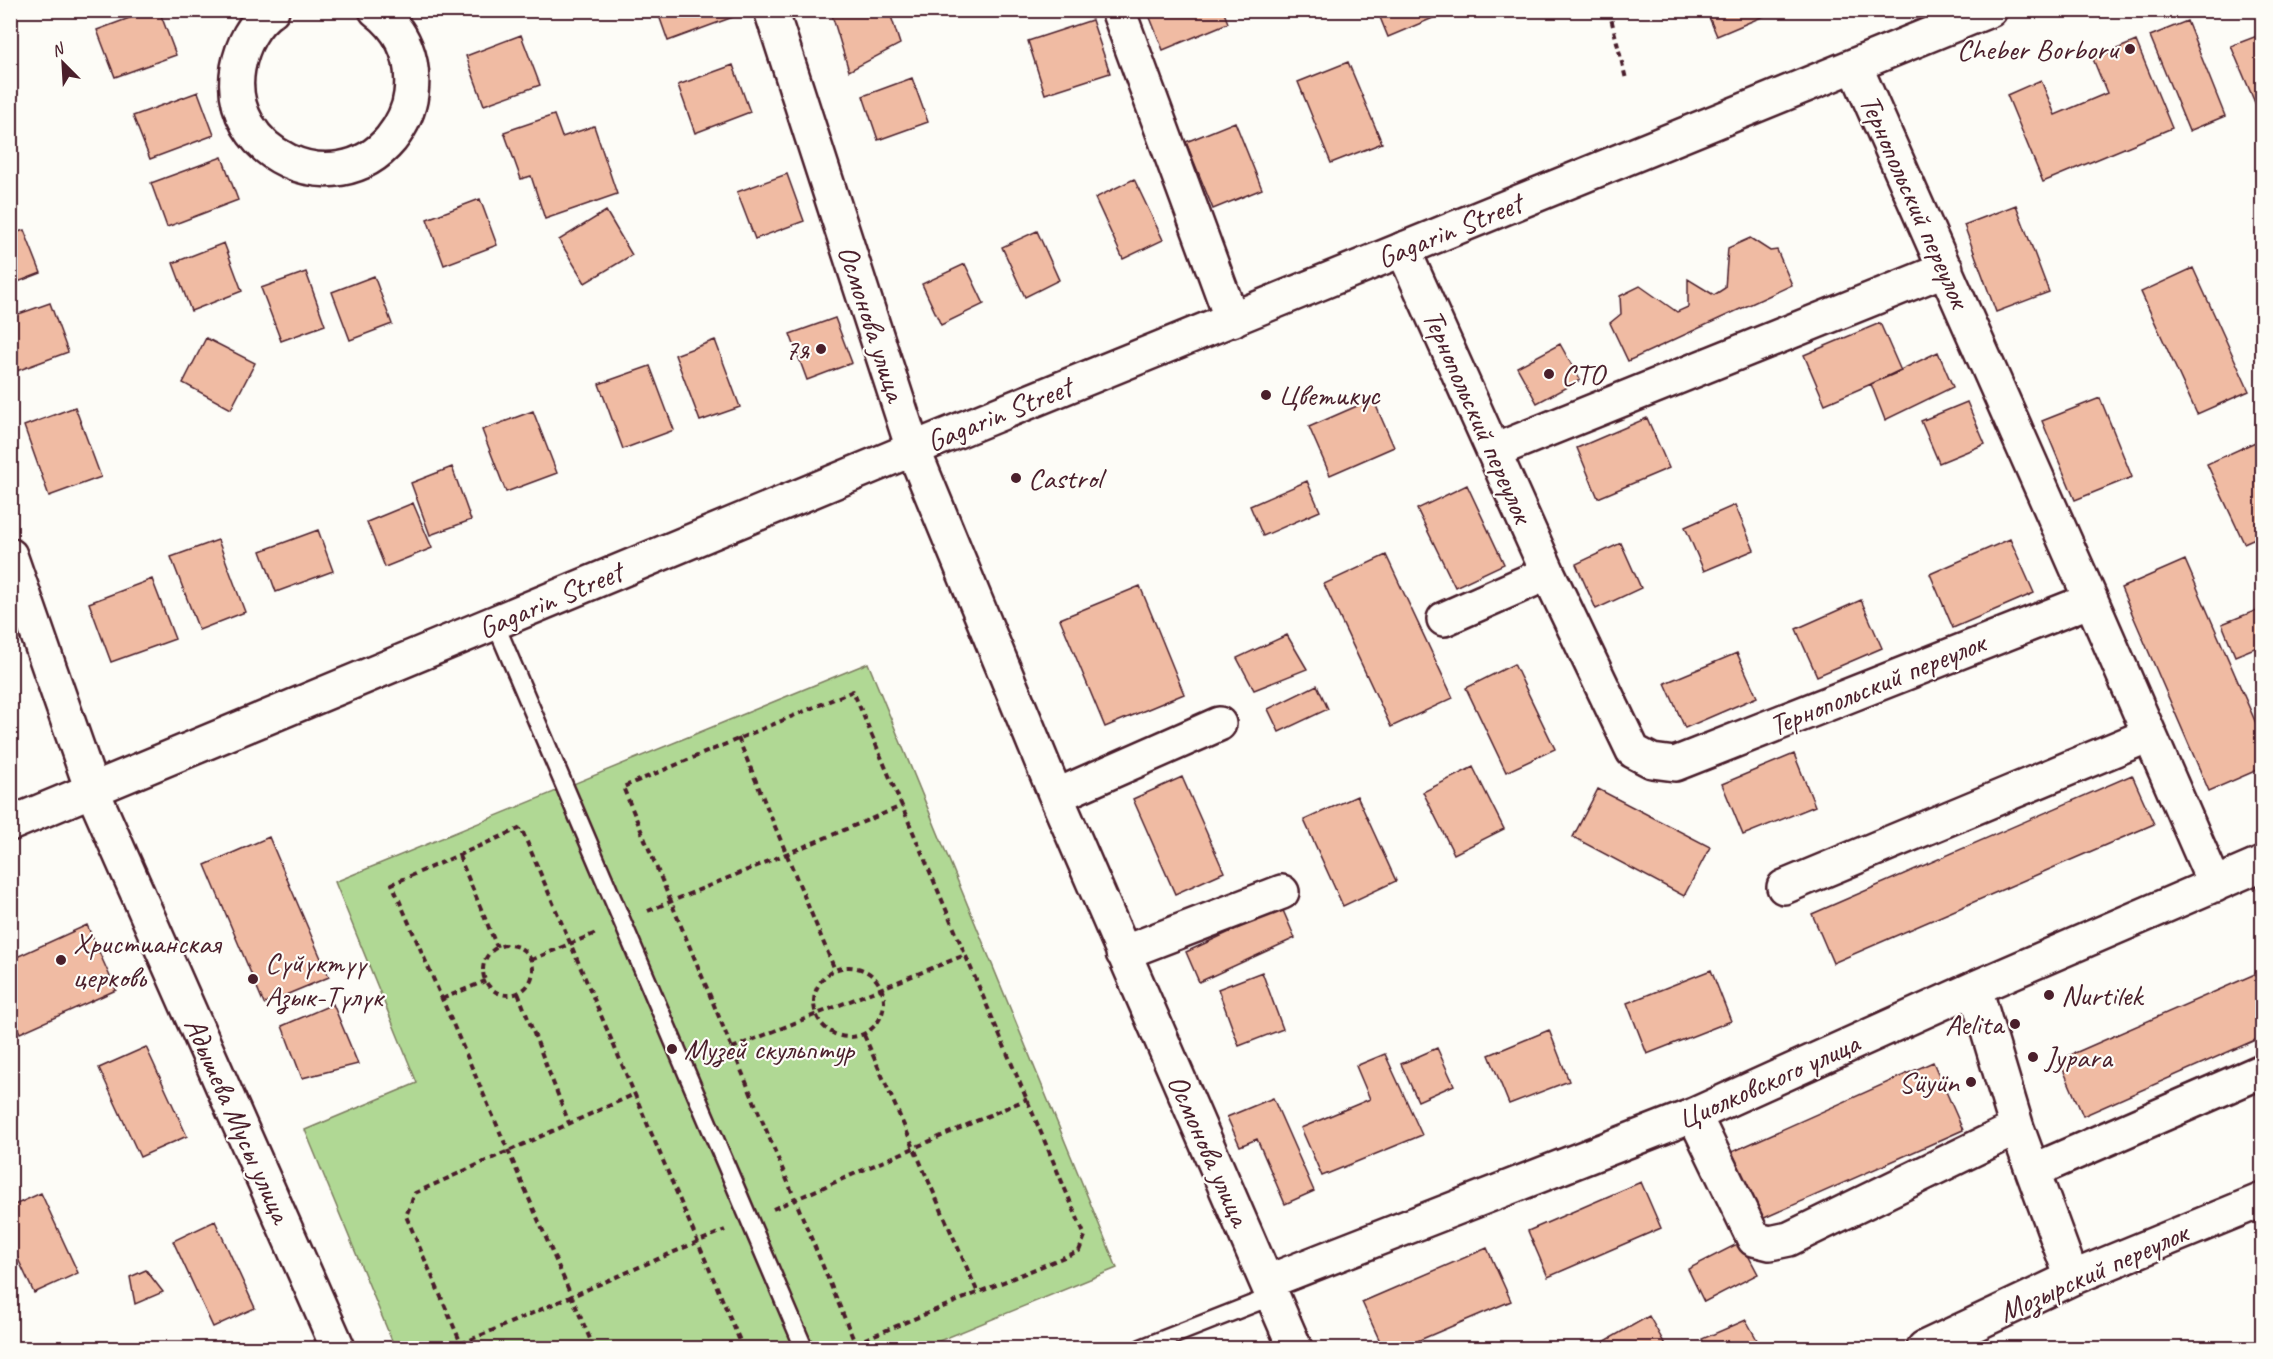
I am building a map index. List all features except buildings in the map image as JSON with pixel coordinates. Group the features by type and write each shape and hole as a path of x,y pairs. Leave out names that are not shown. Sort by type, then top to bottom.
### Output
{"street":[{"path":"272,10 256,26 241,53 236,83 241,114 257,139 291,164 321,170 357,165 383,148 403,124 410,106 413,75 406,45 388,19 376,10"},
{"name":"Осмонова улица","path":"771,10 913,449 1056,796 1295,1348"},
{"path":"1118,10 1232,320"},
{"name":"Gagarin Street","path":"10,824 913,449 1990,10"},
{"name":"Тернопольский переулок","path":"1403,249 1548,573 1634,751 1652,761 1674,764 2091,600 1855,66"},
{"path":"1494,451 1946,269"},
{"name":"Адышева Мусы улица","path":"10,555 92,790 338,1348"},
{"path":"1444,619 1548,573"},
{"path":"2091,600 2215,885"},
{"path":"1056,796 1219,724"},
{"path":"1784,887 2150,735"},
{"name":"Циолковского улица","path":"1270,1289 1694,1115 1975,988 2262,864"},
{"path":"1123,953 1282,892"},
{"path":"1975,988 2032,1171 2072,1278"},
{"path":"2032,1171 2262,1071"},
{"path":"1694,1115 1754,1239 1770,1243 1789,1239 2018,1128"},
{"name":"Мозырский переулок","path":"1924,1348 2072,1278 2262,1200"}],"lane":[{"path":"495,623 804,1348"},
{"path":"1141,1348 1270,1289"}],"path":[{"path":"1609,10 1626,79"},
{"path":"853,691 902,806 1085,1236 1079,1251 856,1346 622,787 853,691"},
{"path":"738,738 835,970"},
{"path":"531,960 902,806"},
{"path":"594,1348 393,884 521,828 743,1348"},
{"path":"459,856 497,947"},
{"path":"510,945 523,950 531,960 533,972 528,985 518,993 505,995 493,991 485,981 482,968 487,955 497,947 510,945"},
{"path":"732,1048 965,955"},
{"path":"853,967 870,974 882,988 884,1006 878,1023 864,1035 850,1038 837,1035 825,1028 816,1015 814,999 820,981 835,970 853,967"},
{"path":"442,999 485,981"},
{"path":"518,993 569,1123"},
{"path":"864,1035 978,1293"},
{"path":"463,1348 406,1216 415,1193 635,1094"}],"green space":[{"path":"868,663 1117,1268 922,1348 395,1348 305,1130 417,1083 335,882"}],"place":[{"name":"Cheber Borboru","path":"2130,49"},
{"name":"7я","path":"821,349"},
{"name":"СТО","path":"1549,374"},
{"name":"Цветикус","path":"1266,395"},
{"name":"Castrol","path":"1016,478"},
{"name":"Христианская церковь","path":"61,960"},
{"name":"Сүйүктүү Азык-Түлүк","path":"253,979"},
{"name":"Nurtilek","path":"2049,995"},
{"name":"Aelita","path":"2015,1024"},
{"name":"Музей скульптур","path":"672,1049"},
{"name":"Jypara","path":"2033,1057"},
{"name":"Süyün","path":"1971,1082"}]}
